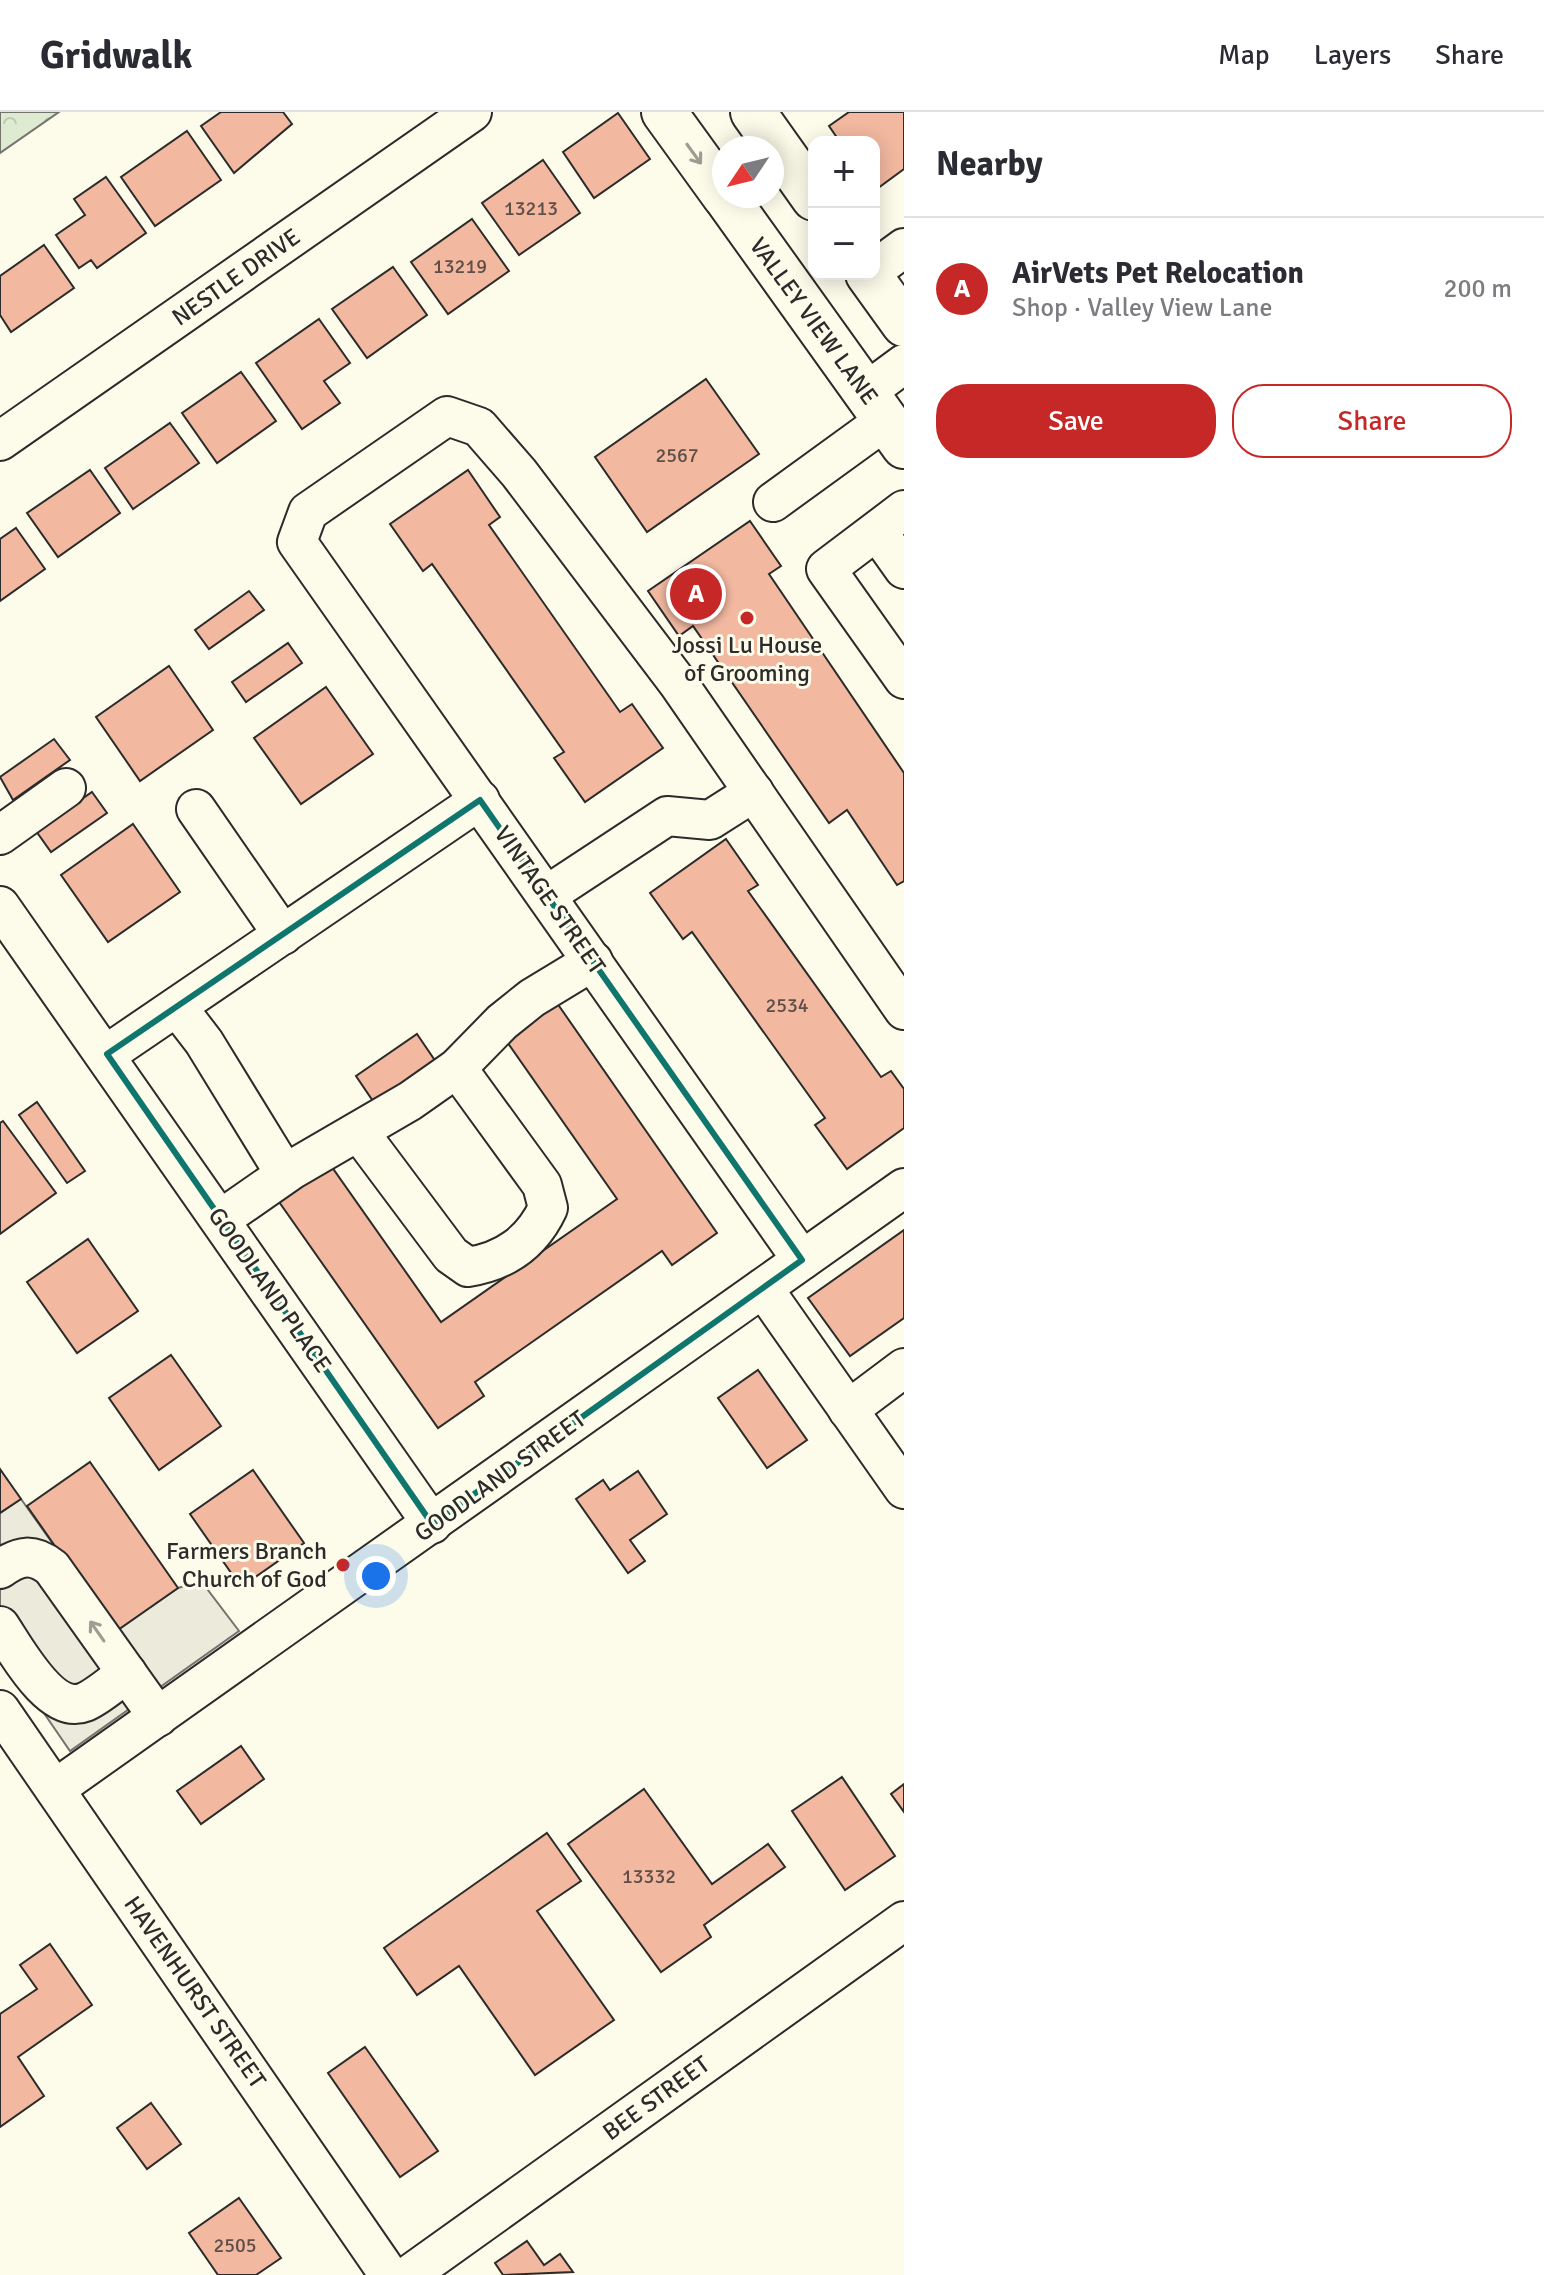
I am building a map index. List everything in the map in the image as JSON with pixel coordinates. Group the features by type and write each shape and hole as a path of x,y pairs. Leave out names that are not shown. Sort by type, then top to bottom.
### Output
{"main road":[{"name":"VALLEY VIEW LANE","path":"664,112 712,179"},
{"path":"753,112 808,190"},
{"name":"VALLEY VIEW LANE","path":"733,208 891,424"},
{"path":"873,280 904,324"}],"street":[{"name":"NESTLE DRIVE","path":"0,441 472,112"},
{"path":"880,266 904,248"},
{"path":"773,502 891,424 904,364"},
{"name":"VINTAGE STREET","path":"754,792 678,683 519,473 479,427 447,416 308,512 297,542 802,1260"},
{"path":"904,569 890,520 826,569 904,679"},
{"path":"0,835 66,788"},
{"path":"547,895 667,816 710,820 754,792 904,1010"},
{"path":"107,1054 480,800"},
{"path":"196,809 283,935"},
{"name":"GOODLAND PLACE","path":"0,906 107,1054 432,1524"},
{"path":"221,1219 285,1174 359,1132 457,1068 502,1022 593,961"},
{"path":"177,1007 204,1042 285,1174"},
{"path":"359,1132 451,1255 468,1267 492,1263 519,1247 538,1229 548,1208 542,1185 457,1068"},
{"name":"GOODLAND STREET","path":"55,1789 904,1188"},
{"path":"763,1288 904,1489"},
{"path":"848,1410 904,1368"},
{"path":"13,1562 38,1557 52,1568 158,1717"},
{"path":"0,1626 41,1684 54,1698 69,1705 85,1702 127,1673"},
{"name":"HAVENHURST STREET","path":"0,1710 389,2275"},
{"name":"BEE STREET","path":"409,2275 904,1921"}],"highlighted area":[{"path":"480,800 802,1260 432,1524 107,1054"}],"green space":[{"path":"0,112 59,112 0,153"}],"shaded area":[{"path":"21,1499 115,1631 178,1588 201,1581 239,1631 70,1751 0,1649 0,1513"}],"building":[{"path":"221,112 283,112 292,124 234,173 201,126"},
{"path":"849,112 904,112 904,169 880,187 880,136 836,136 829,126"},
{"path":"618,113 650,159 594,198 563,152"},
{"path":"187,131 221,180 155,226 121,177"},
{"path":"543,160 580,213 519,255 482,203"},
{"path":"106,177 146,233 97,268 91,260 79,268 56,235 85,215 74,199"},
{"path":"472,219 509,271 448,314 411,262"},
{"path":"44,245 74,288 11,332 0,315 0,276"},
{"path":"393,267 427,315 367,358 332,309"},
{"path":"319,319 350,363 324,381 340,403 302,429 256,363"},
{"path":"241,372 276,421 217,463 182,413"},
{"path":"706,379 759,454 647,532 595,457"},
{"path":"170,423 199,463 133,509 105,468"},
{"path":"90,470 120,513 58,557 27,513"},
{"path":"468,470 500,517 489,525 620,712 632,704 663,748 585,802 554,758 564,752 432,564 423,571 390,524"},
{"path":"750,521 781,566 769,574 904,773 904,881 897,885 847,810 829,823 693,626 679,636 648,591"},
{"path":"16,528 45,569 0,601 0,539"},
{"path":"249,591 264,610 209,649 195,630"},
{"path":"288,643 302,663 246,702 232,682"},
{"path":"169,666 213,730 140,781 96,717"},
{"path":"326,687 373,754 301,804 254,738"},
{"path":"54,739 70,760 13,800 0,777"},
{"path":"92,792 107,813 51,852 36,831"},
{"path":"133,824 180,892 108,942 61,875"},
{"path":"726,839 758,885 748,891 881,1077 891,1071 904,1089 904,1128 847,1169 815,1125 825,1118 692,932 683,939 650,893"},
{"path":"557,1003 717,1233 672,1265 662,1251 475,1382 484,1396 438,1428 277,1199 329,1163 441,1322 617,1199 505,1039"},
{"path":"417,1034 436,1062 375,1104 356,1076"},
{"path":"37,1102 85,1171 67,1183 19,1115"},
{"path":"3,1121 56,1193 0,1234 0,1123"},
{"path":"904,1230 904,1318 850,1356 808,1298"},
{"path":"88,1239 138,1311 77,1353 27,1282"},
{"path":"171,1355 221,1426 159,1470 109,1398"},
{"path":"758,1370 807,1440 767,1468 718,1398"},
{"path":"90,1462 178,1588 115,1632 27,1506"},
{"path":"0,1469 21,1499 0,1513"},
{"path":"253,1470 304,1543 241,1587 190,1514"},
{"path":"638,1471 667,1514 630,1540 645,1561 628,1573 576,1499 603,1480 610,1490"},
{"path":"241,1746 264,1779 201,1824 177,1791"},
{"path":"842,1777 895,1856 845,1890 792,1811"},
{"path":"904,1784 904,1812 891,1794"},
{"path":"644,1789 712,1884 768,1844 785,1867 704,1925 711,1937 661,1972 568,1844"},
{"path":"547,1833 581,1881 537,1911 614,2020 535,2075 459,1966 417,1995 384,1948"},
{"path":"50,1944 92,2005 18,2057 44,2096 0,2127 0,2014 37,1989 20,1965"},
{"path":"365,2047 438,2151 400,2177 328,2073"},
{"path":"151,2103 181,2144 147,2169 117,2128"},
{"path":"239,2198 281,2258 256,2275 218,2275 189,2233"},
{"path":"527,2241 544,2265 560,2254 573,2272 503,2275 495,2263"}],"place":[{"name":"AirVets Pet Relocation","path":"696,594"},
{"name":"Jossi Lu House of Grooming","path":"747,618"},
{"name":"Farmers Branch Church of God","path":"343,1565"}]}
